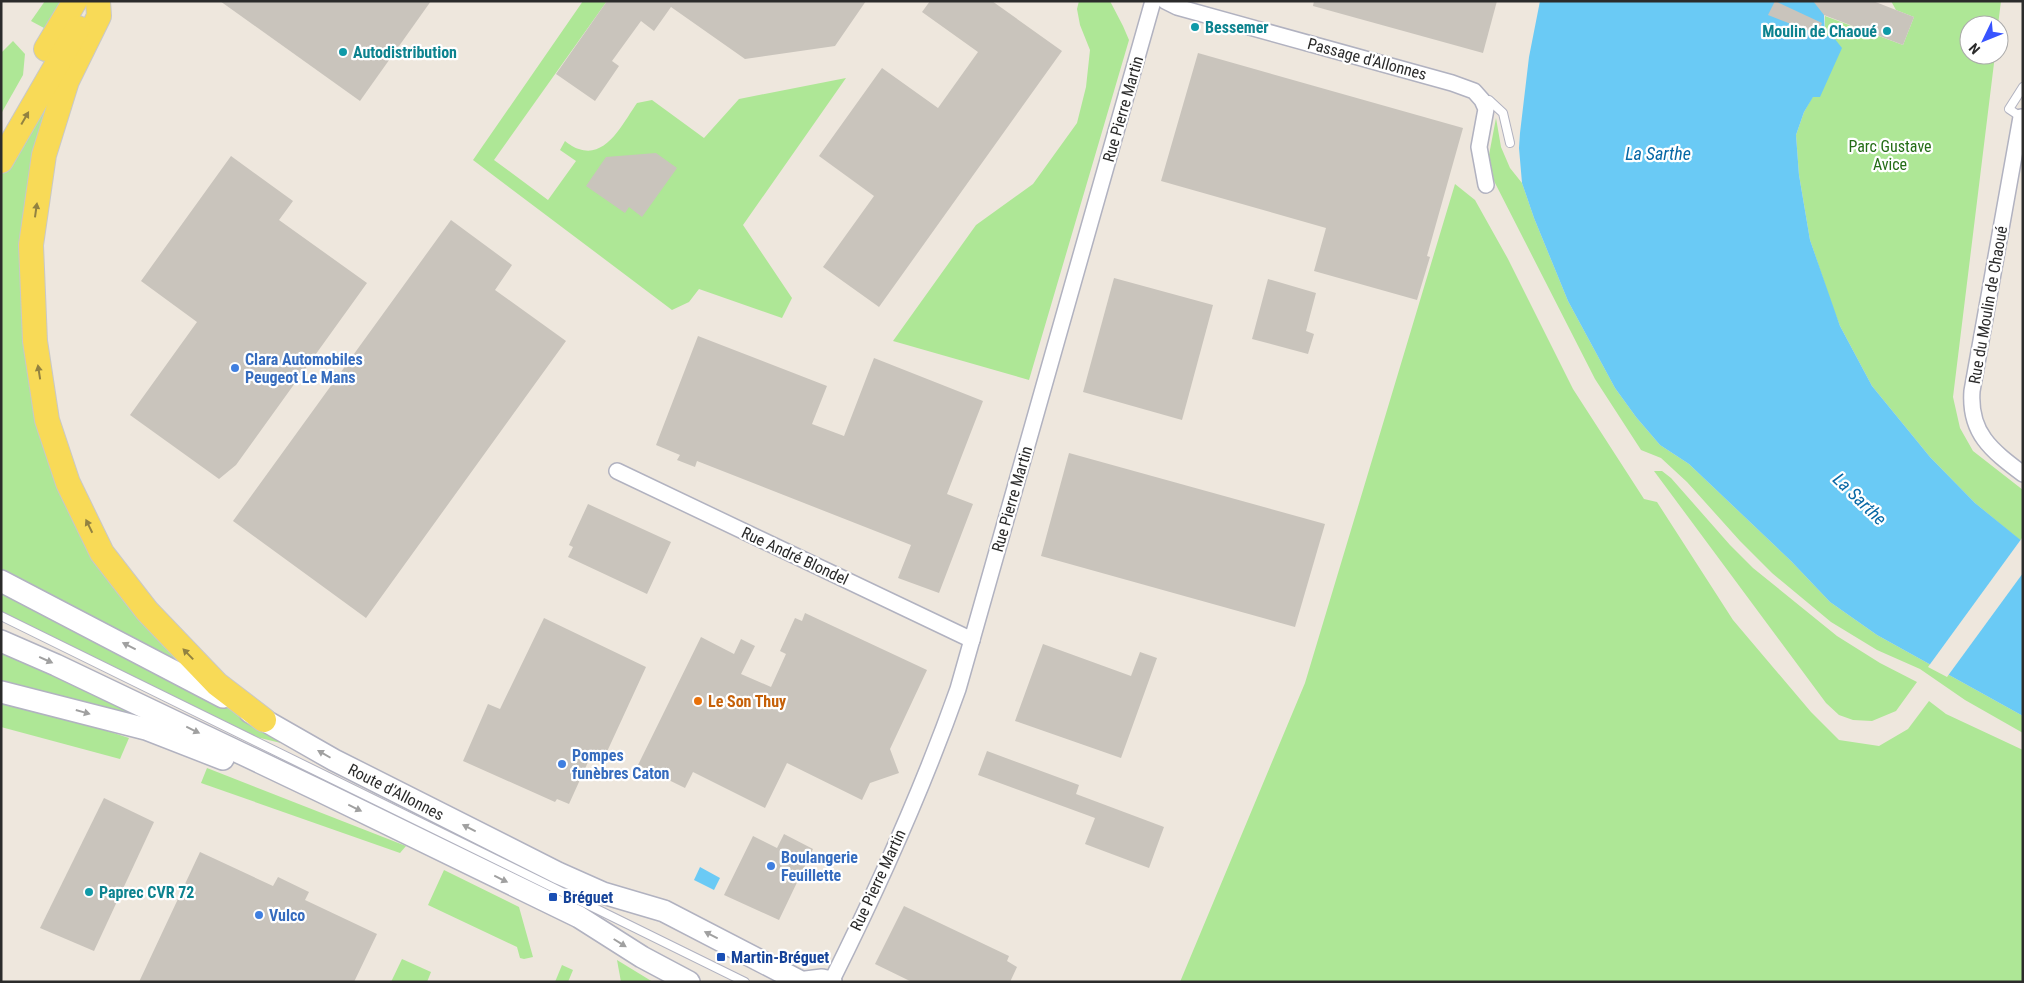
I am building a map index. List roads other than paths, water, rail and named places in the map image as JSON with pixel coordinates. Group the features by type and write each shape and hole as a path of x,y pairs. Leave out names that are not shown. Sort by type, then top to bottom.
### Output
{"main road":[{"path":"1,126 75,1"},
{"path":"1,161 67,45 97,1"},
{"path":"97,1 99,16 67,81 44,155 31,245 34,341 47,420 68,483 102,553 147,611 217,684 264,720"},
{"name":"Route d'Allonnes","path":"1,581 202,684 334,760 558,873 603,894 664,911 801,982"},
{"name":"Route d'Allonnes","path":"1,641 56,665 320,791 579,917 642,957 689,982"},
{"path":"1,692 146,729 244,767 320,791"},
{"path":"806,982 822,980 831,982"}],"street":[{"name":"Rue Pierre Martin","path":"831,982 913,804 937,747 958,689 1153,1"},
{"name":"Passage d'Allonnes","path":"1165,1 1178,7 1452,83 1474,91 1482,100"},
{"path":"1482,100 1486,109 1479,147 1486,185"},
{"name":"Rue du Moulin de Chaoué","path":"2022,117 1972,390 1971,408 1976,426 1986,441 1998,456 2023,474"},
{"name":"Rue André Blondel","path":"617,471 972,640"}],"lane":[{"path":"2022,117 2010,109 2023,87"},
{"path":"1482,100 1489,100 1503,113 1510,142"},
{"path":"1,616 746,982"}],"water":[{"name":"La Sarthe","path":"1540,1 1829,1 1824,15 1825,37 1831,34 1842,48 1820,97 1813,97 1804,112 1796,135 1799,175 1810,240 1840,326 1872,386 1930,457 1975,503 2023,542 2023,716 1877,635 1830,602 1791,561 1689,464 1660,445 1615,388 1568,301 1534,218 1522,183 1519,148 1520,133 1529,57"},
{"path":"700,867 720,878 714,890 694,880"}],"place":[{"name":"Bessemer","path":"1195,27"},
{"name":"Moulin de Chaoué","path":"1887,31"},
{"name":"Autodistribution","path":"343,52"},
{"name":"Clara Automobiles Peugeot Le Mans","path":"235,368"},
{"name":"Le Son Thuy","path":"698,701"},
{"name":"Pompes funèbres Caton","path":"562,764"},
{"name":"Boulangerie Feuillette","path":"771,866"},
{"name":"Paprec CVR 72","path":"89,892"},
{"name":"Bréguet","path":"553,897"},
{"name":"Vulco","path":"259,915"},
{"name":"Martin-Bréguet","path":"721,957"}],"park label":[{"name":"Parc Gustave Avice","path":"1890,155"}]}
